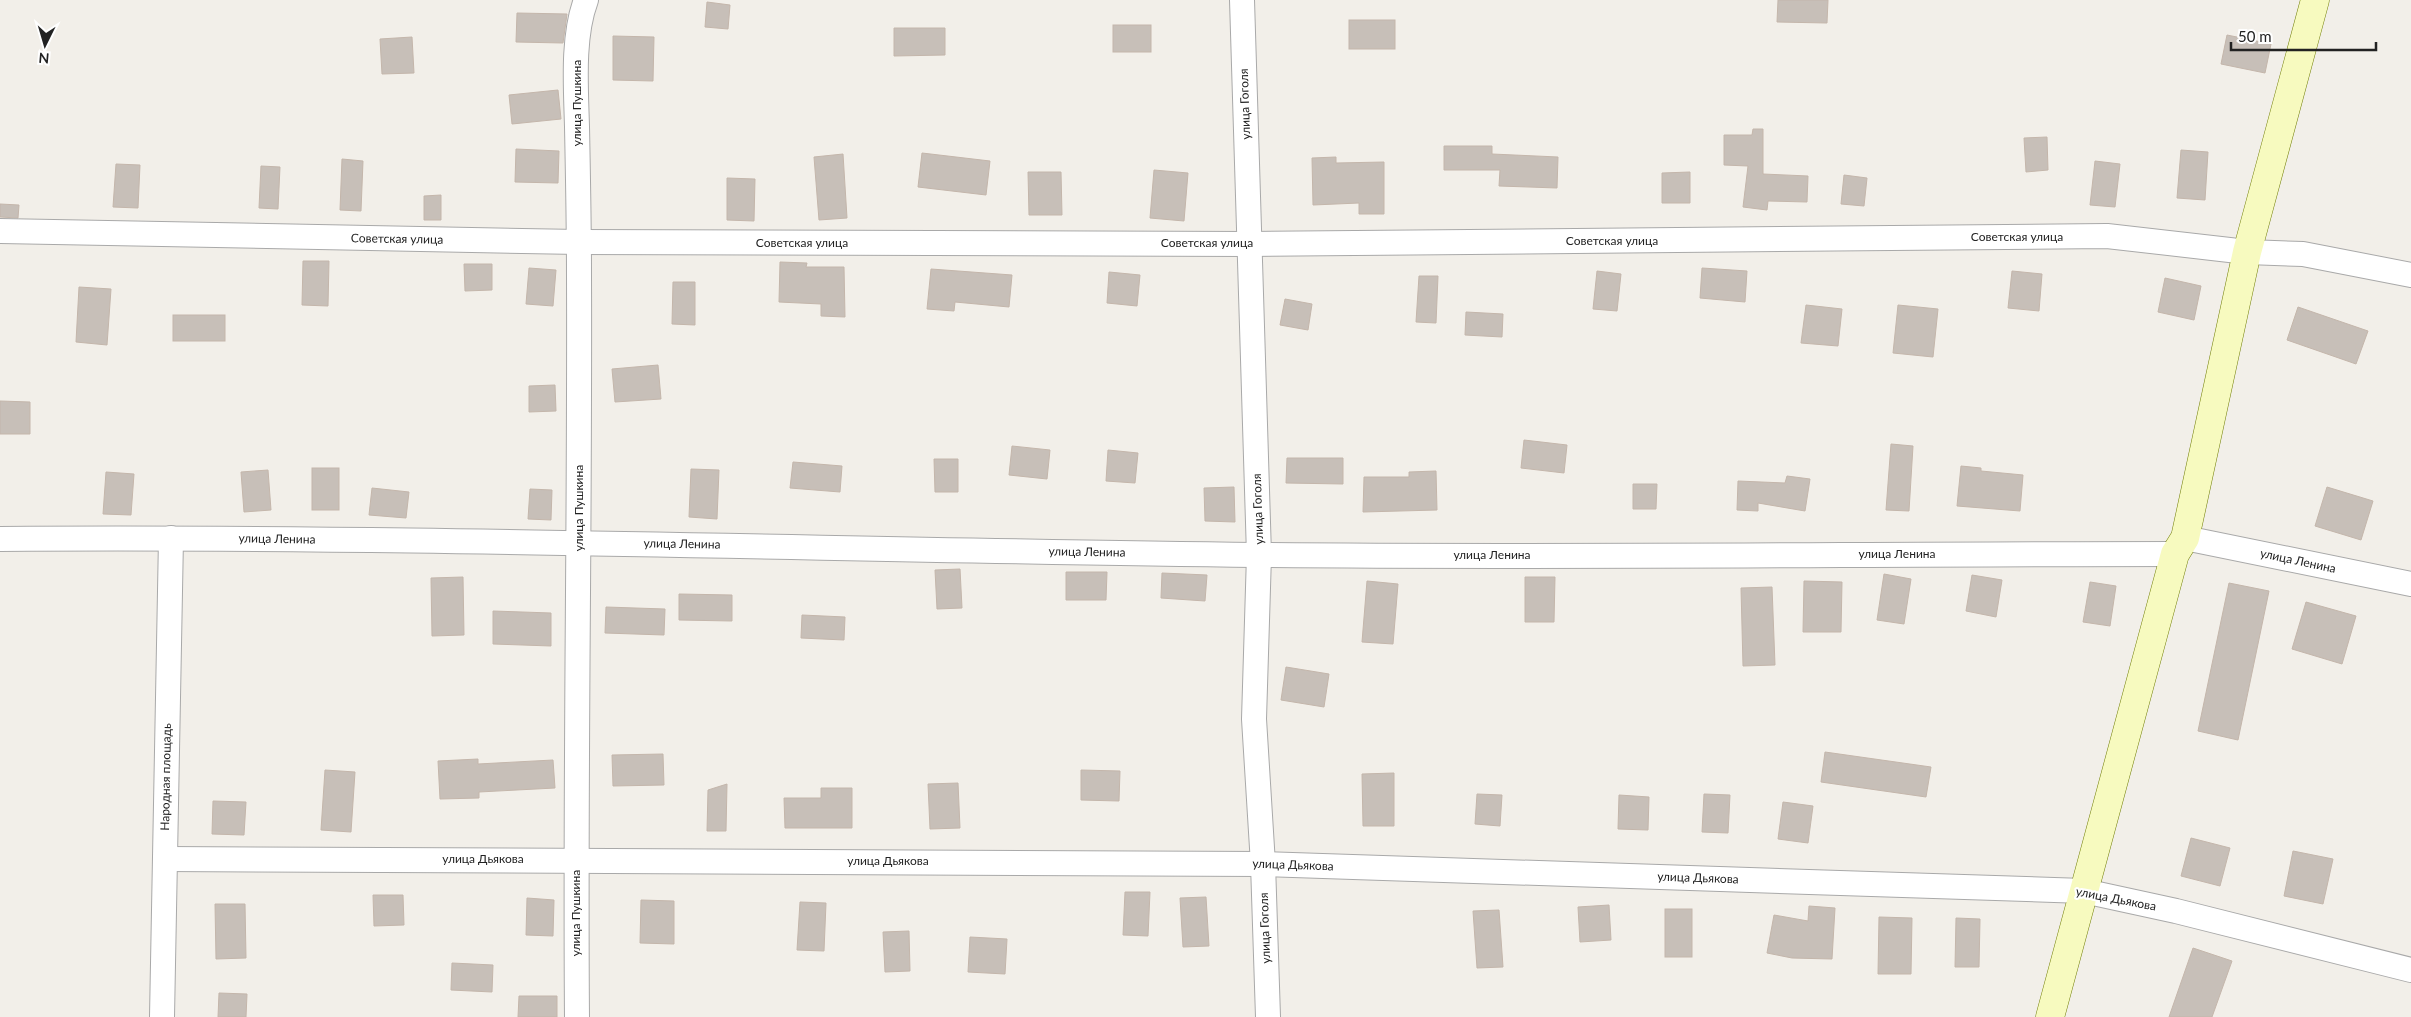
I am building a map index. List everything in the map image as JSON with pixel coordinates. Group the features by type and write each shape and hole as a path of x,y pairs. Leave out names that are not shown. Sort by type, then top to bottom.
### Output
{"main road":[{"path":"2050,1017 2180,546 2247,252 2315,0"}],"street":[{"name":"улица Пушкина","path":"577,1017 576,859 580,543 579,242 575,69 582,10 586,0"},
{"name":"улица Гоголя","path":"1242,0 1259,555 1254,720 1263,864 1268,1017"},
{"name":"Советская улица","path":"0,231 579,242 1249,244 2107,236 2247,252 2303,254 2411,275"},
{"name":"улица Ленина","path":"0,539 171,538 580,543 1259,555 2180,546 2411,584"},
{"name":"Народная площадь","path":"162,1017 171,538"},
{"name":"улица Дьякова","path":"165,859 576,859 1263,864 2084,891 2176,910 2411,970"}],"building":[{"path":"1778,0 1828,0 1827,23 1777,22"},
{"path":"707,2 730,5 728,29 705,27"},
{"path":"517,13 567,14 563,43 516,42"},
{"path":"1349,20 1395,20 1395,49 1349,49"},
{"path":"1113,25 1151,25 1151,52 1113,52"},
{"path":"894,28 945,28 945,55 894,56"},
{"path":"2227,35 2271,44 2265,73 2221,64"},
{"path":"613,36 654,37 653,81 613,80"},
{"path":"412,37 414,73 382,74 380,39"},
{"path":"558,90 561,119 512,124 509,95"},
{"path":"1753,129 1763,129 1763,174 1808,176 1807,202 1768,201 1767,210 1743,207 1748,166 1724,165 1724,135 1752,135"},
{"path":"2047,137 2048,170 2026,172 2024,138"},
{"path":"1444,146 1492,146 1492,154 1558,157 1557,188 1499,186 1500,170 1444,170"},
{"path":"516,149 559,151 558,183 515,182"},
{"path":"2181,150 2208,152 2205,200 2177,198"},
{"path":"922,153 990,161 986,195 918,187"},
{"path":"843,154 847,218 819,220 814,157"},
{"path":"1336,157 1336,163 1384,162 1384,214 1359,214 1359,203 1313,205 1312,158"},
{"path":"342,159 363,161 361,211 340,210"},
{"path":"2095,161 2120,164 2115,207 2090,205"},
{"path":"116,164 140,165 138,208 113,207"},
{"path":"261,166 280,167 278,209 259,208"},
{"path":"1154,170 1188,173 1184,221 1150,218"},
{"path":"1028,172 1061,172 1062,215 1029,215"},
{"path":"1690,172 1690,203 1662,203 1662,173"},
{"path":"1844,175 1867,178 1864,206 1841,204"},
{"path":"727,178 755,179 754,221 727,220"},
{"path":"441,195 441,220 424,220 424,196"},
{"path":"0,204 19,205 18,218 0,217"},
{"path":"303,261 329,261 328,306 302,305"},
{"path":"780,262 807,263 806,267 844,267 845,317 821,316 821,304 779,302"},
{"path":"464,264 492,264 492,290 465,291"},
{"path":"529,268 556,270 553,306 526,304"},
{"path":"1702,268 1747,271 1745,302 1700,298"},
{"path":"931,269 1012,275 1009,307 955,302 954,311 927,309"},
{"path":"1597,271 1621,274 1617,311 1593,309"},
{"path":"2012,271 2042,274 2039,311 2008,308"},
{"path":"1109,272 1140,275 1137,306 1107,303"},
{"path":"1419,276 1438,276 1436,323 1416,322"},
{"path":"2165,278 2201,286 2194,320 2158,312"},
{"path":"673,282 695,282 695,325 672,324"},
{"path":"79,287 111,289 107,345 76,342"},
{"path":"1285,299 1312,304 1308,330 1280,325"},
{"path":"1806,305 1842,309 1838,346 1801,343"},
{"path":"1898,305 1938,309 1933,357 1893,353"},
{"path":"2298,307 2368,331 2356,364 2287,340"},
{"path":"1466,312 1503,314 1502,337 1465,335"},
{"path":"173,315 225,315 225,341 173,341"},
{"path":"658,365 661,399 615,402 612,369"},
{"path":"555,385 556,411 529,412 529,386"},
{"path":"0,401 30,402 30,434 0,434"},
{"path":"1524,440 1567,445 1564,473 1521,468"},
{"path":"1891,444 1913,446 1909,511 1886,510"},
{"path":"1012,446 1050,450 1047,479 1009,475"},
{"path":"1108,450 1138,453 1135,483 1106,481"},
{"path":"1287,458 1343,458 1343,484 1286,483"},
{"path":"934,459 958,459 958,492 935,492"},
{"path":"793,462 842,466 840,492 790,488"},
{"path":"1961,466 1981,468 1981,471 2023,475 2020,511 1957,506"},
{"path":"312,468 339,468 339,510 312,510"},
{"path":"691,469 719,470 717,519 689,517"},
{"path":"268,470 271,510 244,512 241,472"},
{"path":"1436,471 1437,510 1363,512 1364,477 1409,477 1409,472"},
{"path":"106,472 134,474 131,515 103,514"},
{"path":"1787,476 1810,479 1805,511 1758,503 1758,511 1737,510 1738,481 1785,483"},
{"path":"1633,484 1657,484 1656,509 1633,509"},
{"path":"1234,487 1235,522 1205,521 1204,488"},
{"path":"2327,487 2373,501 2361,540 2315,526"},
{"path":"372,488 409,492 406,518 369,515"},
{"path":"530,489 552,490 551,520 528,519"},
{"path":"960,569 962,608 937,609 935,570"},
{"path":"1066,572 1107,572 1106,600 1066,600"},
{"path":"1162,573 1207,575 1205,601 1161,598"},
{"path":"1884,574 1911,579 1904,624 1877,620"},
{"path":"1972,575 2002,580 1996,617 1966,611"},
{"path":"463,577 464,635 432,636 431,578"},
{"path":"1525,577 1555,577 1554,622 1525,622"},
{"path":"1367,581 1398,584 1393,644 1362,642"},
{"path":"1804,581 1842,582 1841,632 1803,632"},
{"path":"2090,582 2116,586 2110,626 2083,622"},
{"path":"2229,583 2269,591 2238,740 2198,731"},
{"path":"1772,587 1775,665 1743,666 1741,588"},
{"path":"679,594 732,595 732,621 679,620"},
{"path":"2306,602 2356,616 2342,664 2292,649"},
{"path":"606,607 665,609 664,635 605,633"},
{"path":"493,611 551,613 551,646 493,644"},
{"path":"802,615 845,617 844,640 801,638"},
{"path":"1286,667 1329,674 1324,707 1281,700"},
{"path":"1825,752 1931,767 1926,797 1821,782"},
{"path":"663,754 664,785 613,786 612,755"},
{"path":"478,759 478,764 553,760 555,788 479,792 479,798 440,799 438,761"},
{"path":"325,770 355,772 351,832 321,830"},
{"path":"1081,770 1120,771 1119,801 1081,800"},
{"path":"1394,773 1394,826 1363,826 1362,774"},
{"path":"958,783 960,828 930,829 928,784"},
{"path":"727,784 726,831 707,831 708,790"},
{"path":"821,788 852,788 852,828 785,828 784,798 821,798"},
{"path":"1477,794 1502,795 1500,826 1475,824"},
{"path":"1704,794 1730,795 1728,833 1702,832"},
{"path":"1619,795 1649,797 1648,830 1618,829"},
{"path":"213,801 246,802 244,835 212,834"},
{"path":"1783,802 1813,806 1808,843 1778,839"},
{"path":"2191,838 2230,848 2220,886 2181,876"},
{"path":"2293,851 2333,859 2323,904 2284,896"},
{"path":"1125,892 1150,892 1148,936 1123,935"},
{"path":"373,895 403,895 404,925 374,926"},
{"path":"1206,897 1209,946 1183,947 1180,898"},
{"path":"527,898 554,900 553,936 526,935"},
{"path":"641,900 674,901 674,944 640,943"},
{"path":"800,902 826,903 824,951 797,950"},
{"path":"215,904 245,904 246,958 216,959"},
{"path":"1609,905 1611,940 1580,942 1578,907"},
{"path":"1809,906 1835,908 1832,959 1792,958 1767,953 1774,915 1808,921"},
{"path":"1665,909 1692,909 1692,957 1665,957"},
{"path":"1499,910 1503,967 1477,968 1473,911"},
{"path":"1879,917 1912,918 1911,974 1878,974"},
{"path":"1956,918 1980,919 1979,967 1955,967"},
{"path":"909,931 910,971 885,972 883,932"},
{"path":"970,937 1007,939 1005,974 968,972"},
{"path":"2193,948 2232,961 2212,1017 2169,1017"},
{"path":"452,963 493,965 492,992 451,990"},
{"path":"219,993 247,994 246,1017 218,1017"},
{"path":"519,996 557,996 557,1017 518,1017"}]}
